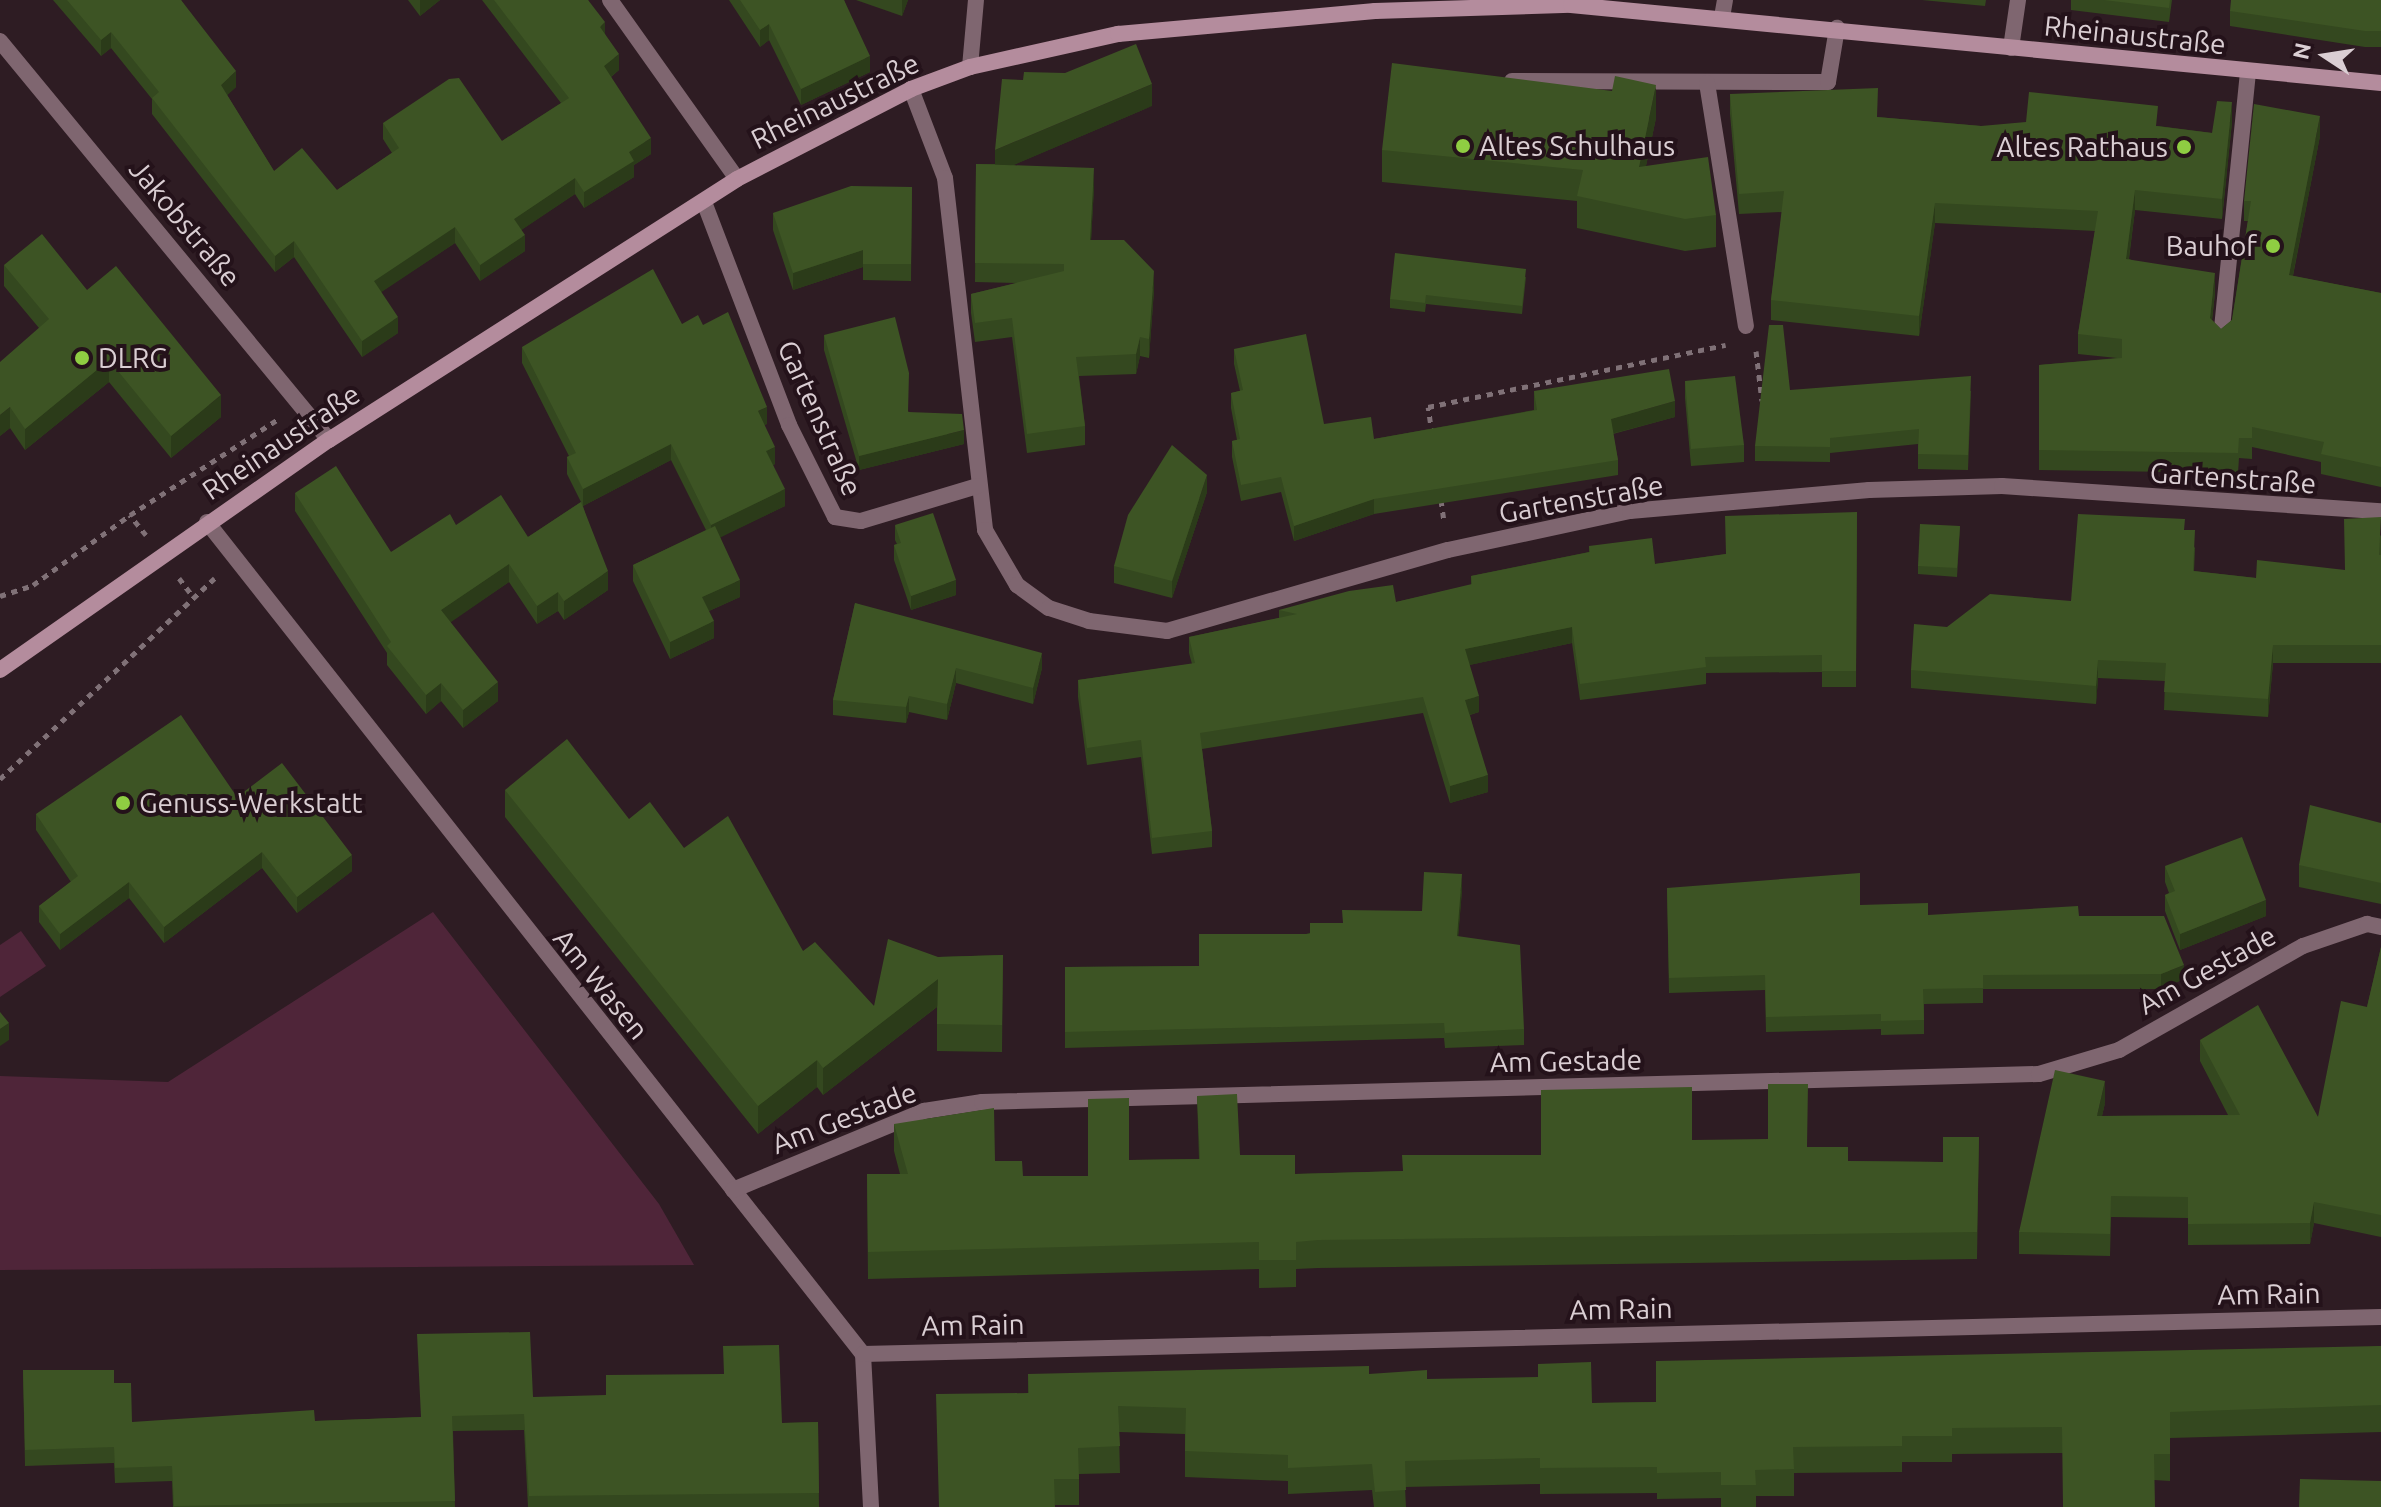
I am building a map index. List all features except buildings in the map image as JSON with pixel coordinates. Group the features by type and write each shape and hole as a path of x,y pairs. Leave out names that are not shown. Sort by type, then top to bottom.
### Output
{"street":[{"path":"610,0 737,179"},
{"path":"970,67 976,0"},
{"path":"2011,48 2018,0"},
{"name":"Rheinaustraße","path":"0,670 207,522 329,440 737,179 911,89 970,67 1118,34 1375,11 1571,5 1724,8 1837,28 2011,48 2248,74 2381,83"},
{"path":"1486,80 1828,82 1837,28"},
{"name":"Jakobstraße","path":"0,41 329,440"},
{"path":"2221,338 2248,74"},
{"path":"1707,83 1746,326"},
{"name":"Gartenstraße","path":"911,89 945,178 985,530 1017,585 1049,608 1133,630 1220,620 1448,550 1630,511 1869,490 2002,486 2381,511"},
{"name":"Gartenstraße","path":"704,202 789,425 835,517 861,521 978,486"},
{"name":"Am Wasen","path":"207,522 863,1354"},
{"name":"Am Gestade","path":"733,1190 924,1111 982,1102 2039,1074 2119,1050 2303,946 2367,924 2381,927"},
{"name":"Am Rain","path":"863,1354 2381,1317"},
{"path":"863,1354 871,1507"}],"path":[{"path":"1434,450 1428,407 1719,352 1746,326"},
{"path":"1756,346 1762,410"},
{"path":"1440,493 1448,550"},
{"path":"0,596 33,585 130,515"},
{"path":"0,779 192,595"}],"shaded area":[{"path":"433,912 659,1204 694,1265 0,1270 0,1076 168,1082"},
{"path":"21,931 46,966 0,997 0,945"}],"place":[{"name":"Altes Schulhaus","path":"1463,146"},
{"name":"Altes Rathaus","path":"2184,147"},
{"name":"Bauhof","path":"2273,246"},
{"name":"DLRG","path":"82,358"},
{"name":"Genuss-Werkstatt","path":"123,803"}]}
